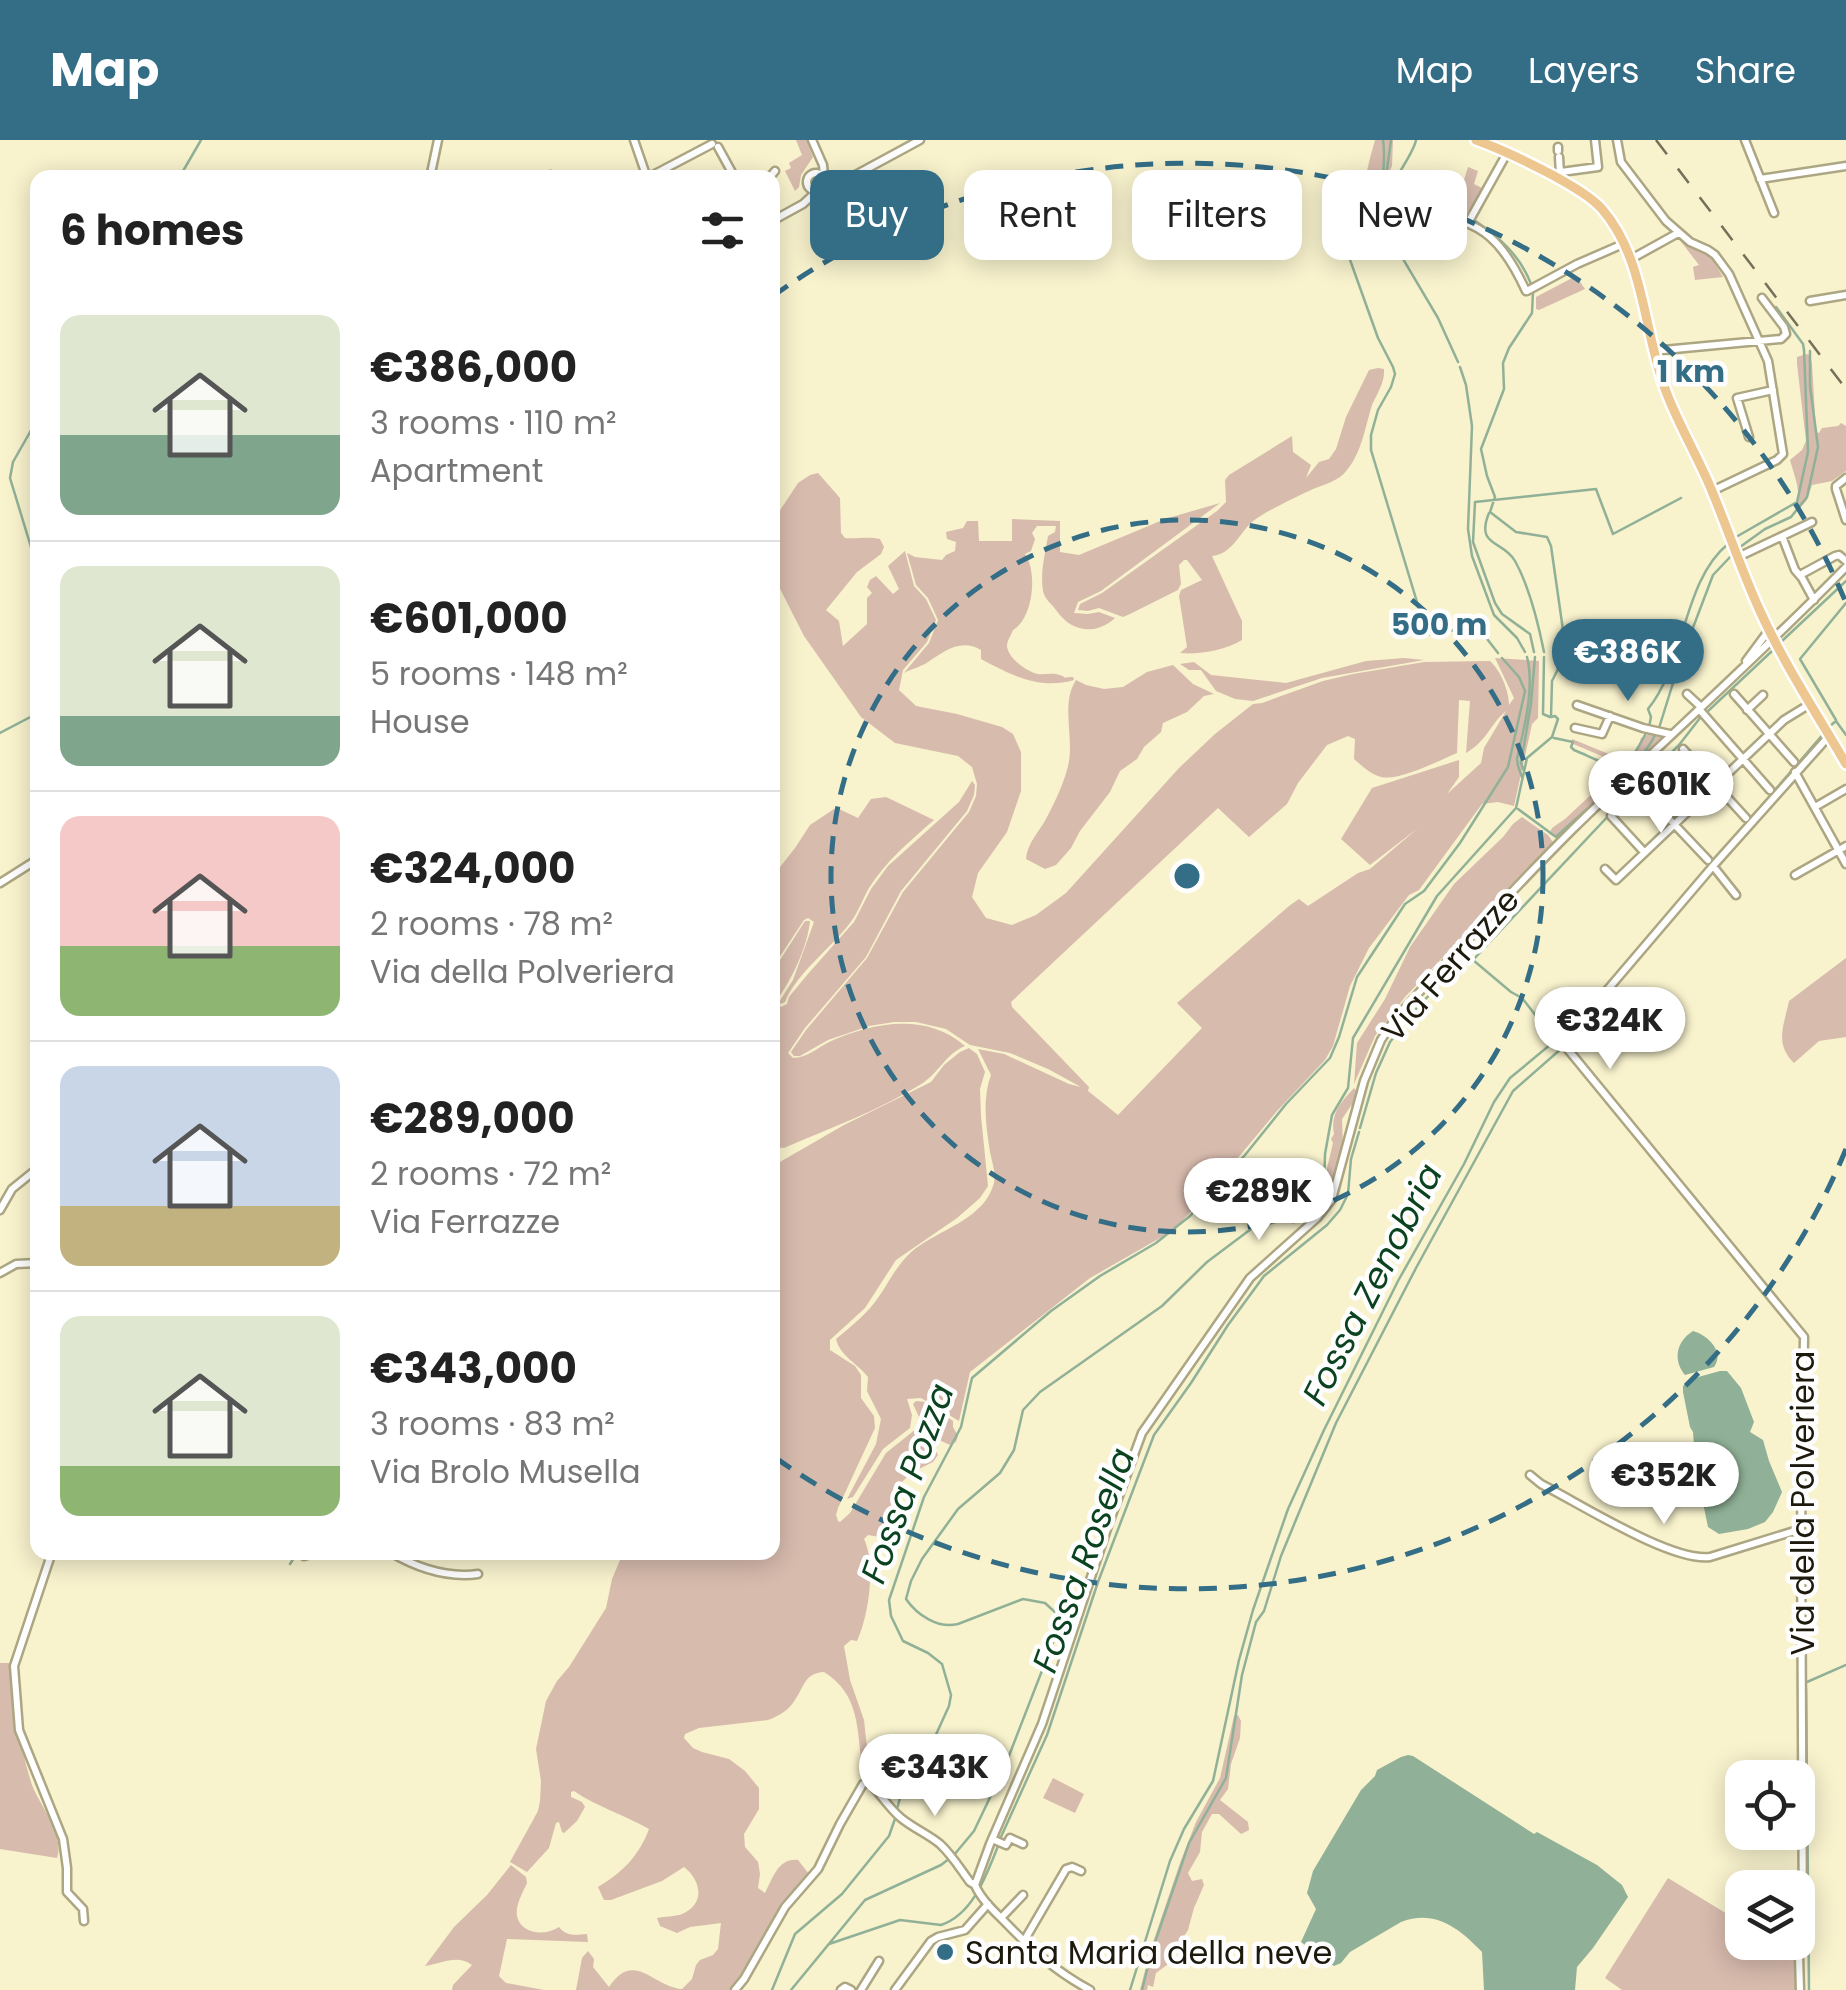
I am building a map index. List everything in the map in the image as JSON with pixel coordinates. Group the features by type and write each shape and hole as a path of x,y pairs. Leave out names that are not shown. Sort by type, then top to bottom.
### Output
{"main road":[{"path":"1476,140 1492,143 1546,173 1560,173 1600,206 1624,243 1672,409 1712,491 1772,634 1846,764"}],"street":[{"path":"432,170 438,140"},
{"path":"634,140 646,170"},
{"path":"812,140 824,170"},
{"path":"1558,152 1560,173 1598,167 1595,140"},
{"path":"1617,140 1621,162 1678,233 1708,250 1729,274 1768,360 1784,454 1712,491"},
{"path":"1745,140 1774,213"},
{"path":"864,170 917,141"},
{"path":"660,170 716,143 731,170"},
{"path":"1507,153 1468,224 1492,238 1512,262 1525,292 1624,243"},
{"path":"816,170 820,160"},
{"path":"1760,179 1846,166"},
{"path":"796,208 810,176"},
{"path":"807,182 810,188"},
{"path":"780,217 810,197"},
{"path":"1631,259 1678,233"},
{"path":"1810,301 1846,295"},
{"path":"1654,351 1781,339 1786,334 1784,327 1762,298"},
{"path":"1748,437 1737,398 1773,390"},
{"path":"1846,478 1836,486 1846,520"},
{"path":"1738,557 1812,522"},
{"path":"1782,536 1795,570 1814,600"},
{"path":"1800,575 1835,556 1846,564"},
{"name":"Via Ferrazze","path":"977,1889 1000,1844 1142,1432 1250,1278 1317,1218 1332,1199 1364,1080 1386,1030 1568,834 1772,634 1814,600 1846,564"},
{"path":"1687,694 1770,790"},
{"path":"1734,694 1794,762"},
{"path":"1747,710 1763,695"},
{"path":"1605,869 1616,880 1784,720 1811,703"},
{"path":"1577,704 1643,728 1672,734"},
{"path":"1575,728 1601,735 1610,716"},
{"path":"1711,863 1830,736"},
{"path":"1683,749 1746,818"},
{"path":"1795,772 1842,848 1846,864"},
{"path":"1640,787 1736,895"},
{"path":"1815,806 1846,790"},
{"path":"1610,816 1644,852"},
{"path":"1795,875 1842,848"},
{"name":"Via della Polveriera","path":"1711,863 1563,1042 1804,1337 1800,1990"},
{"path":"0,884 30,864"},
{"path":"0,1210 12,1189 30,1174"},
{"path":"0,1274 16,1264 30,1263"},
{"path":"1530,1475 1631,1531 1676,1553 1698,1558 1802,1529"},
{"path":"49,1560 14,1666 19,1730 63,1839 67,1892 86,1913 84,1921"},
{"path":"403,1560 413,1566 462,1576 478,1574"},
{"path":"736,1990 792,1896 818,1869 856,1793 869,1782 896,1814 938,1842 988,1904 1046,1963 1090,1990"},
{"path":"1000,1844 1010,1838 1023,1844"},
{"path":"1024,1942 1066,1869 1081,1871"},
{"path":"1001,1918 1023,1895"},
{"path":"895,1990 931,1942 965,1930 988,1904"},
{"path":"860,1990 879,1961"},
{"path":"841,1990 850,1990"}],"shaded area":[{"path":"796,140 807,140 813,157 795,191 785,171 791,168 789,163 802,155"},
{"path":"1375,140 1393,140 1390,170 1368,170"},
{"path":"1468,167 1478,171 1474,184 1482,188 1468,213 1467,213"},
{"path":"1679,239 1711,257 1723,277 1695,280 1693,267 1699,265"},
{"path":"1576,276 1585,289 1536,309 1536,297"},
{"path":"1806,354 1812,364 1816,432 1841,423 1846,426 1846,471 1832,481 1812,485 1800,508 1796,506 1798,489 1790,460 1806,441 1797,357"},
{"path":"1384,369 1382,383 1360,447 1344,474 1257,518 1230,548 1212,556 1242,621 1242,640 1212,651 1180,653 1187,647 1179,596 1181,590 1202,580 1187,560 1179,565 1178,590 1130,614 1123,617 1099,608 1078,610 1080,604 1102,593 1217,511 1226,502 1225,480 1229,475 1292,436 1293,452 1311,465 1306,478 1336,449 1346,417 1369,370"},
{"path":"818,473 840,498 841,533 845,538 880,539 884,547 826,610 839,621 843,646 867,624 870,580 876,576 893,594 899,589 888,566 905,551 914,586 926,599 936,620 927,642 903,670 899,690 916,706 957,714 1013,734 1021,752 1021,791 1007,832 978,873 972,897 986,918 1012,925 1036,915 1066,893 1179,768 1253,704 1353,674 1424,662 1490,661 1504,682 1509,705 1514,698 1495,658 1539,661 1538,718 1532,724 1514,806 1482,804 1419,890 1409,895 1369,948 1350,986 1333,1046 1325,1060 1174,1230 1090,1278 970,1372 959,1421 921,1398 907,1399 912,1415 910,1428 883,1449 853,1497 847,1499 876,1444 881,1419 867,1391 868,1377 845,1355 836,1339 871,1307 912,1251 973,1213 989,1195 994,1183 986,1113 991,1075 978,1049 1004,1054 1081,1087 1010,1053 970,1045 946,1029 916,1022 869,1026 828,1040 800,1056 791,1052 867,958 903,892 969,812 977,784 972,767 958,756 895,743 861,717 804,636 780,589 780,510 798,483","holes":["1459,700 1470,701 1466,753 1506,711 1484,748 1481,763 1447,794 1459,777 1459,760 1372,788 1341,839 1370,865 1418,828 1370,869 1308,906 1299,899 1289,906 1177,1003 1202,1028 1118,1115 1088,1091 1089,1087 1012,1007 1011,1002 1218,808 1249,837 1287,804 1327,745 1348,736 1355,739 1354,759 1366,770 1377,776 1398,776 1457,753"]},
{"path":"1220,503 1101,591 1078,602 1074,613 1099,612 1115,618 1091,629 1069,623 1045,597 1043,564 1048,536 1056,526 1037,526 1032,533 1035,539 1031,551 1025,554 1032,583 1029,606 1008,640 1008,651 1029,671 1074,680 1049,683 1026,679 981,659 981,650 966,645 904,673 929,643 938,620 928,598 916,585 907,553 942,560 955,551 956,542 947,539 946,532 963,528 967,521 978,521 979,541 1012,541 1012,519 1060,521 1060,552 1079,555 1165,519"},
{"path":"1424,660 1322,678 1253,701 1216,691 1201,670 1189,670 1180,664 1194,662 1211,675 1286,683 1366,661"},
{"path":"1173,665 1193,684 1214,694 1204,696 1187,712 1163,723 1161,732 1137,759 1120,771 1110,792 1056,865 1045,869 1026,859 1066,772 1070,755 1069,700 1076,680 1104,689 1123,687 1147,672"},
{"path":"1653,732 1662,738 1638,763 1561,838 1549,834 1611,776 1615,764 1571,743 1572,739 1626,761 1637,751 1641,738"},
{"path":"972,781 974,795 967,811 901,891 866,957 788,1053 793,1058 803,1056 863,1029 899,1024 934,1028 965,1046 923,1083 890,1102 780,1148 780,1006 787,1004 854,922 888,866 959,802"},
{"path":"886,797 934,820 883,869 850,923 805,971 781,1004 814,922 804,920 780,956 780,867 810,825 834,809 858,818 871,799"},
{"path":"1522,817 1553,842 1405,997 1375,1036 1354,1084 1357,1043 1385,999 1410,947 1454,884"},
{"path":"805,921 810,921 806,942 780,996 780,960"},
{"path":"1846,958 1846,1037 1819,1041 1794,1063 1782,1041 1789,1001"},
{"path":"969,1048 977,1054 985,1072 980,1089 988,1186 957,1218 896,1260 865,1308 830,1340 830,1350 855,1366 861,1375 861,1398 874,1416 875,1428 838,1508 838,1521 850,1513 886,1453 916,1429 916,1401 927,1402 953,1421 958,1436 950,1445 926,1434 938,1455 902,1482 902,1492 880,1537 868,1535 864,1539 870,1562 868,1604 857,1641 851,1640 844,1646 850,1680 864,1720 870,1776 863,1771 851,1702 824,1672 809,1677 790,1707 768,1720 699,1728 685,1734 693,1748 729,1759 759,1788 759,1809 744,1834 745,1847 758,1862 758,1888 765,1893 777,1870 791,1860 798,1860 809,1874 786,1901 730,1990 576,1990 582,1958 588,1951 594,1959 593,1967 609,1987 618,1976 635,1970 682,1989 692,1979 700,1960 718,1949 721,1923 677,1933 660,1926 657,1918 682,1914 698,1898 694,1878 684,1867 662,1881 604,1900 598,1887 629,1863 649,1829 574,1791 571,1797 585,1807 577,1821 564,1833 556,1823 549,1848 527,1872 510,1862 538,1811 541,1781 536,1749 546,1701 606,1608 620,1560 780,1560 780,1162 931,1082 960,1052"},
{"path":"1354,1088 1359,1094 1342,1119 1343,1147 1327,1202 1307,1220 1292,1224 1288,1213 1321,1185 1333,1143 1335,1114"},
{"path":"1693,1331 1713,1345 1717,1361 1714,1367 1685,1375 1678,1351"},
{"path":"1727,1371 1741,1388 1754,1422 1750,1432 1763,1440 1782,1492 1765,1522 1719,1534 1708,1527 1683,1386 1691,1379"},
{"path":"0,1663 9,1663 13,1668 24,1756 32,1785 55,1830 57,1858 0,1849"},
{"path":"1238,1715 1240,1738 1228,1789 1220,1800 1248,1822 1249,1830 1241,1834 1219,1814 1212,1814 1202,1832 1200,1852 1188,1873 1192,1881 1202,1879 1204,1885 1188,1930 1171,1962 1156,1973 1153,1987 1148,1985 1147,1990 1140,1990 1180,1863 1220,1778 1234,1716"},
{"path":"1408,1755 1534,1834 1537,1832 1597,1865 1622,1885 1628,1897 1577,1967 1575,1990 1484,1990 1482,1952 1464,1935 1436,1919 1401,1922 1334,1966 1301,1942 1316,1909 1307,1893 1313,1871 1377,1770"},
{"path":"1053,1778 1084,1794 1075,1813 1043,1798"},
{"path":"511,1865 526,1877 517,1912 523,1927 541,1932 559,1927 568,1934 587,1934 588,1942 507,1939 499,1976 506,1983 544,1990 452,1990 472,1965 455,1960 425,1966 454,1927"},
{"path":"1668,1878 1725,1913 1725,1960 1797,1960 1798,1964 1795,1990 1622,1990 1605,1978"}],"waterway":[{"path":"184,170 201,140"},
{"name":"Fossa Pozza","path":"1383,140 1378,209 1349,257 1395,374 1378,410 1371,450 1427,635 1477,626 1498,653"},
{"path":"1391,140 1381,213 1390,237 1438,318 1458,362"},
{"path":"1401,170 1416,140"},
{"path":"1474,220 1508,248 1531,284"},
{"path":"791,1990 865,1900 941,1865 974,1831 1005,1766 1057,1632 1057,1614 1045,1603 1023,1599 958,1624 929,1619 906,1599 922,1559 958,1509 1000,1473 1014,1450 1023,1410 1040,1392 1162,1306 1207,1262 1251,1229 1312,1207 1324,1187 1332,1115 1348,1088 1353,1038 1437,896 1516,808 1527,758 1552,737 1558,719 1551,717 1552,681 1558,669 1563,630 1551,546 1547,537 1516,532 1490,512 1495,497 1481,449 1504,389 1503,363 1532,313 1533,291"},
{"path":"1736,537 1797,502 1808,452 1803,344 1776,307"},
{"path":"1740,547 1791,517 1807,497 1818,447 1810,351"},
{"path":"1460,367 1472,426 1468,529 1472,556 1494,615 1525,652"},
{"path":"30,432 13,462 10,478 30,544"},
{"path":"1534,652 1530,634 1502,614 1495,603 1473,542 1475,502 1596,489 1613,534 1681,498"},
{"path":"1489,513 1485,532 1510,554 1520,571 1544,652"},
{"path":"1649,727 1648,709 1670,669 1702,579 1728,544"},
{"path":"1659,728 1713,575 1732,555"},
{"name":"Fossa Rosella","path":"1782,641 1846,581"},
{"path":"1836,720 1800,659 1846,603"},
{"name":"Fossa Rosella","path":"1707,712 1772,651"},
{"path":"1522,777 1517,759 1529,695 1527,657"},
{"path":"1524,771 1521,763 1535,657"},
{"path":"1544,657 1543,714 1550,717"},
{"name":"Fossa Pozza","path":"897,1809 929,1750 951,1695 942,1664 903,1641 891,1616 889,1600 924,1497 961,1427 972,1378 1051,1311 1156,1243 1190,1216 1330,1058 1357,977 1405,904 1424,891 1460,843 1508,767 1525,691 1519,677 1502,658"},
{"path":"0,733 30,717"},
{"name":"Fossa Rosella","path":"1360,1128 1376,1073 1390,1042 1417,1008 1467,955 1473,960 1679,745 1700,718"},
{"name":"Fossa Zenobria","path":"1830,726 1836,721 1846,735"},
{"name":"Fossa Zenobria","path":"1130,1990 1170,1861 1213,1781 1239,1660 1288,1509 1398,1281 1494,1102 1510,1078 1568,1030 1825,732"},
{"path":"1554,738 1573,742 1574,750 1617,765 1631,757 1646,733"},
{"path":"1518,809 1556,837 1625,774 1655,735"},
{"path":"1473,960 1522,998 1555,1040"},
{"path":"1142,1990 1189,1843 1226,1778 1242,1675 1256,1622 1264,1611 1281,1556 1336,1423 1513,1091 1562,1048 1560,1045"},
{"name":"Fossa Rosella","path":"1000,1839 1047,1735 1098,1582 1154,1435 1264,1276 1340,1210 1348,1194 1351,1159 1359,1132"},
{"path":"290,1564 293,1560"},
{"path":"1807,1682 1846,1665"},
{"path":"1806,1689 1809,1990"},
{"name":"Fossa Pozza","path":"772,1990 795,1934 842,1894 889,1836 896,1816"},
{"name":"Fossa Rosella","path":"829,1944 900,1920 941,1925 952,1920 977,1893 998,1846"}],"railway":[{"path":"1656,140 1846,389"}],"place":[{"name":"Santa Maria della neve","path":"945,1952"}]}
